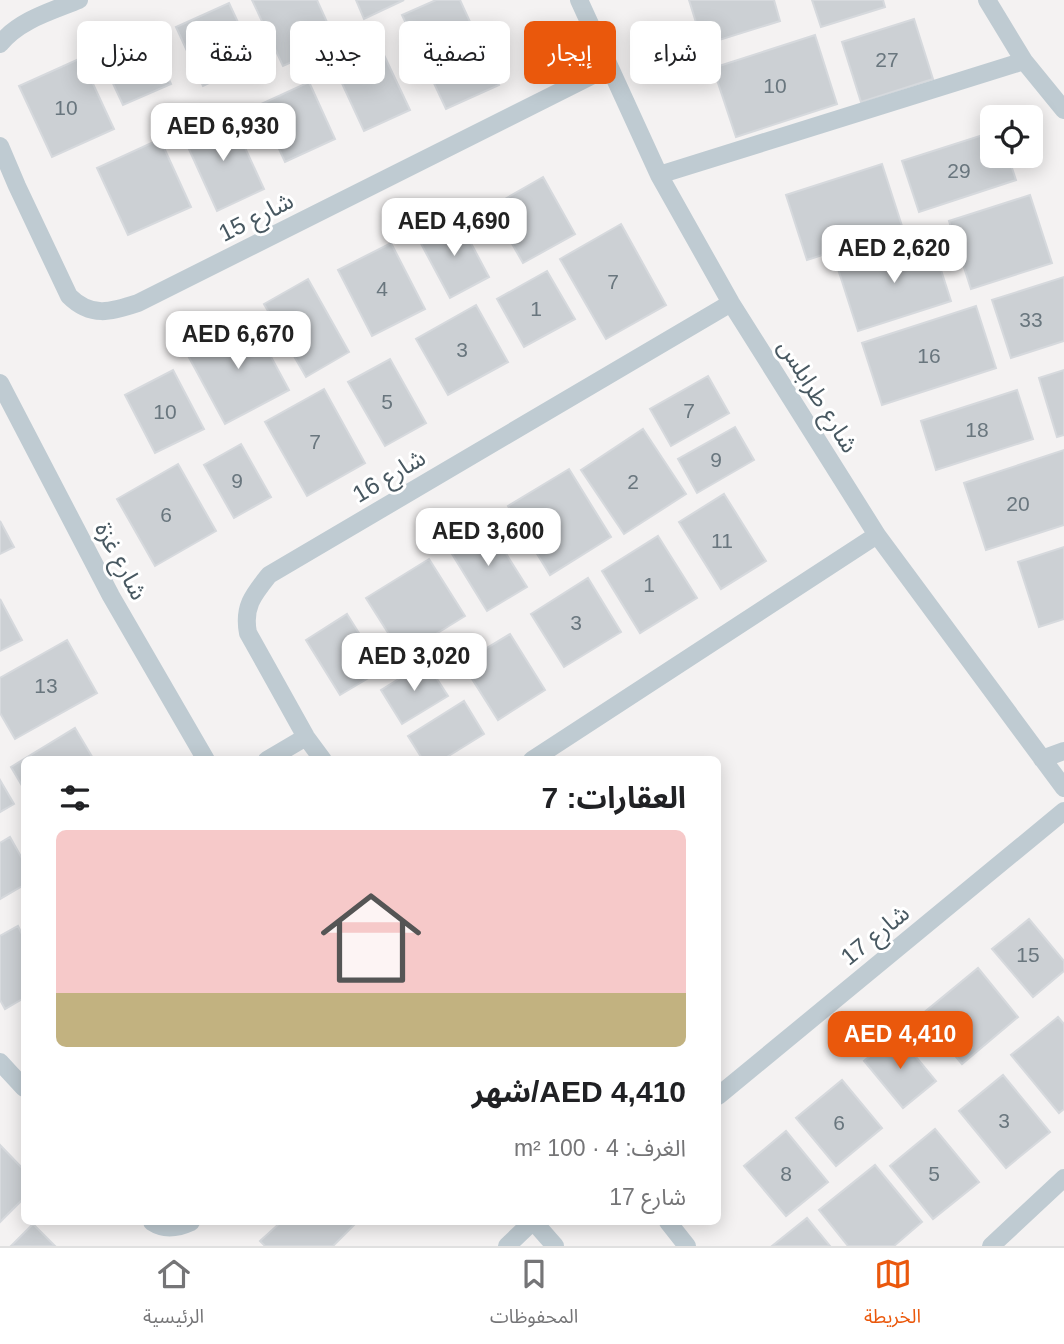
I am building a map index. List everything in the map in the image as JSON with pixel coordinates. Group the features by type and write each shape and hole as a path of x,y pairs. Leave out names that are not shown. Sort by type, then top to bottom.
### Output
{"street":[{"path":"0,44 26,22 79,0"},
{"name":"شارع طرابلس","path":"579,0 588,21"},
{"path":"987,0 1024,61 1064,110"},
{"path":"660,175 1024,61"},
{"name":"شارع طرابلس","path":"616,82 660,175 731,303 877,535 1064,788"},
{"name":"شارع 15","path":"0,146 8,189 69,296 79,305 102,312 138,303 575,84"},
{"name":"شارع 16","path":"306,737 248,633 248,605 269,575 731,303"},
{"name":"شارع غزة","path":"0,383 111,596 204,756"},
{"path":"538,756 877,535"},
{"path":"274,756 306,737 320,756"},
{"path":"1042,759 1064,751"},
{"name":"شارع 17","path":"721,1094 1064,811"},
{"path":"0,1062 21,1085"},
{"path":"991,1246 1064,1178"},
{"path":"160,1225 177,1228 184,1225"},
{"path":"508,1246 530,1225"},
{"path":"536,1225 555,1246"},
{"path":"670,1225 687,1246"}],"building":[{"path":"252,0 317,0 326,21 290,21 290,63 283,66 276,51 276,21 262,21"},
{"path":"356,0 404,0 364,19"},
{"path":"436,0 460,0 470,21 405,21 402,15"},
{"path":"689,0 774,0 780,21 721,39 721,21 696,21"},
{"path":"812,0 883,0 885,7 821,27"},
{"path":"229,3 237,21 189,21"},
{"path":"914,19 933,79 861,102 842,42"},
{"path":"186,22 186,49 176,27"},
{"path":"815,35 837,104 736,137 718,84 721,84 721,65"},
{"path":"385,57 410,110 364,131 342,84 385,84"},
{"path":"77,60 77,84 93,84 114,129 52,157 19,86"},
{"path":"113,84 171,84 123,105"},
{"path":"310,84 335,139 285,162 259,105"},
{"path":"434,84 499,84 499,85 446,109"},
{"path":"230,115 264,189 217,211 183,136"},
{"path":"980,136 980,168 1012,168 1016,180 919,212 902,161"},
{"path":"160,139 191,207 128,235 97,168"},
{"path":"882,164 903,229 807,260 786,195"},
{"path":"543,177 575,234 523,263 491,207"},
{"path":"1030,195 1052,263 971,289 949,221"},
{"path":"457,217 489,277 450,298 418,238"},
{"path":"621,224 666,305 606,339 560,259"},
{"path":"931,239 951,301 858,331 838,269"},
{"path":"391,243 425,309 372,336 338,270"},
{"path":"547,271 575,319 524,347 497,299"},
{"path":"1064,277 1064,341 1011,358 992,300"},
{"path":"308,279 349,352 306,377 264,304"},
{"path":"476,305 508,362 448,395 416,339"},
{"path":"976,306 996,368 882,405 862,343"},
{"path":"250,318 289,390 225,424 186,352"},
{"path":"390,359 426,423 385,446 348,382"},
{"path":"173,370 204,429 155,453 125,395"},
{"path":"1064,370 1064,435 1057,437 1039,378"},
{"path":"708,376 729,413 671,446 650,409"},
{"path":"324,389 365,463 307,496 265,422"},
{"path":"1017,390 1033,439 936,470 921,421"},
{"path":"735,427 754,460 697,493 678,459"},
{"path":"643,429 686,494 624,534 581,470"},
{"path":"241,444 271,497 234,518 204,465"},
{"path":"1064,450 1064,525 986,550 964,483"},
{"path":"178,464 216,531 155,566 117,499"},
{"path":"569,469 611,537 550,575 508,506"},
{"path":"724,494 766,561 721,589 679,522"},
{"path":"0,521 14,547 0,554"},
{"path":"488,525 527,587 487,611 449,549"},
{"path":"658,536 697,598 640,633 602,571"},
{"path":"1064,547 1064,619 1039,627 1018,562"},
{"path":"429,559 465,616 402,655 366,598"},
{"path":"588,578 621,632 564,667 531,614"},
{"path":"0,599 22,640 0,651"},
{"path":"347,614 382,670 340,695 306,640"},
{"path":"510,634 545,690 498,720 462,663"},
{"path":"67,640 97,693 15,739 0,713 0,678"},
{"path":"426,662 448,696 402,724 381,690"},
{"path":"464,701 484,734 448,756 420,756 408,736"},
{"path":"75,728 92,756 29,756"},
{"path":"21,761 21,784 11,767"},
{"path":"0,780 14,804 0,812"},
{"path":"10,837 21,857 21,887 0,899 0,843"},
{"path":"1029,919 1064,961 1064,971 1033,997 992,949"},
{"path":"18,926 21,932 21,1000 5,1009 0,1000 0,936"},
{"path":"978,968 1018,1017 962,1064 921,1015"},
{"path":"1058,1017 1064,1024 1064,1109 1059,1113 1011,1055"},
{"path":"897,1034 936,1081 903,1108 864,1061"},
{"path":"1003,1075 1050,1132 1006,1168 959,1111"},
{"path":"842,1080 882,1128 836,1166 796,1118"},
{"path":"935,1129 979,1182 933,1219 890,1166"},
{"path":"786,1131 828,1182 786,1216 744,1166"},
{"path":"0,1145 21,1167 21,1201 0,1222"},
{"path":"875,1165 922,1222 894,1246 848,1246 819,1210"},
{"path":"807,1218 830,1246 772,1246"},
{"path":"34,1225 55,1246 11,1246"},
{"path":"278,1225 354,1225 333,1246 265,1246 260,1241"}]}
